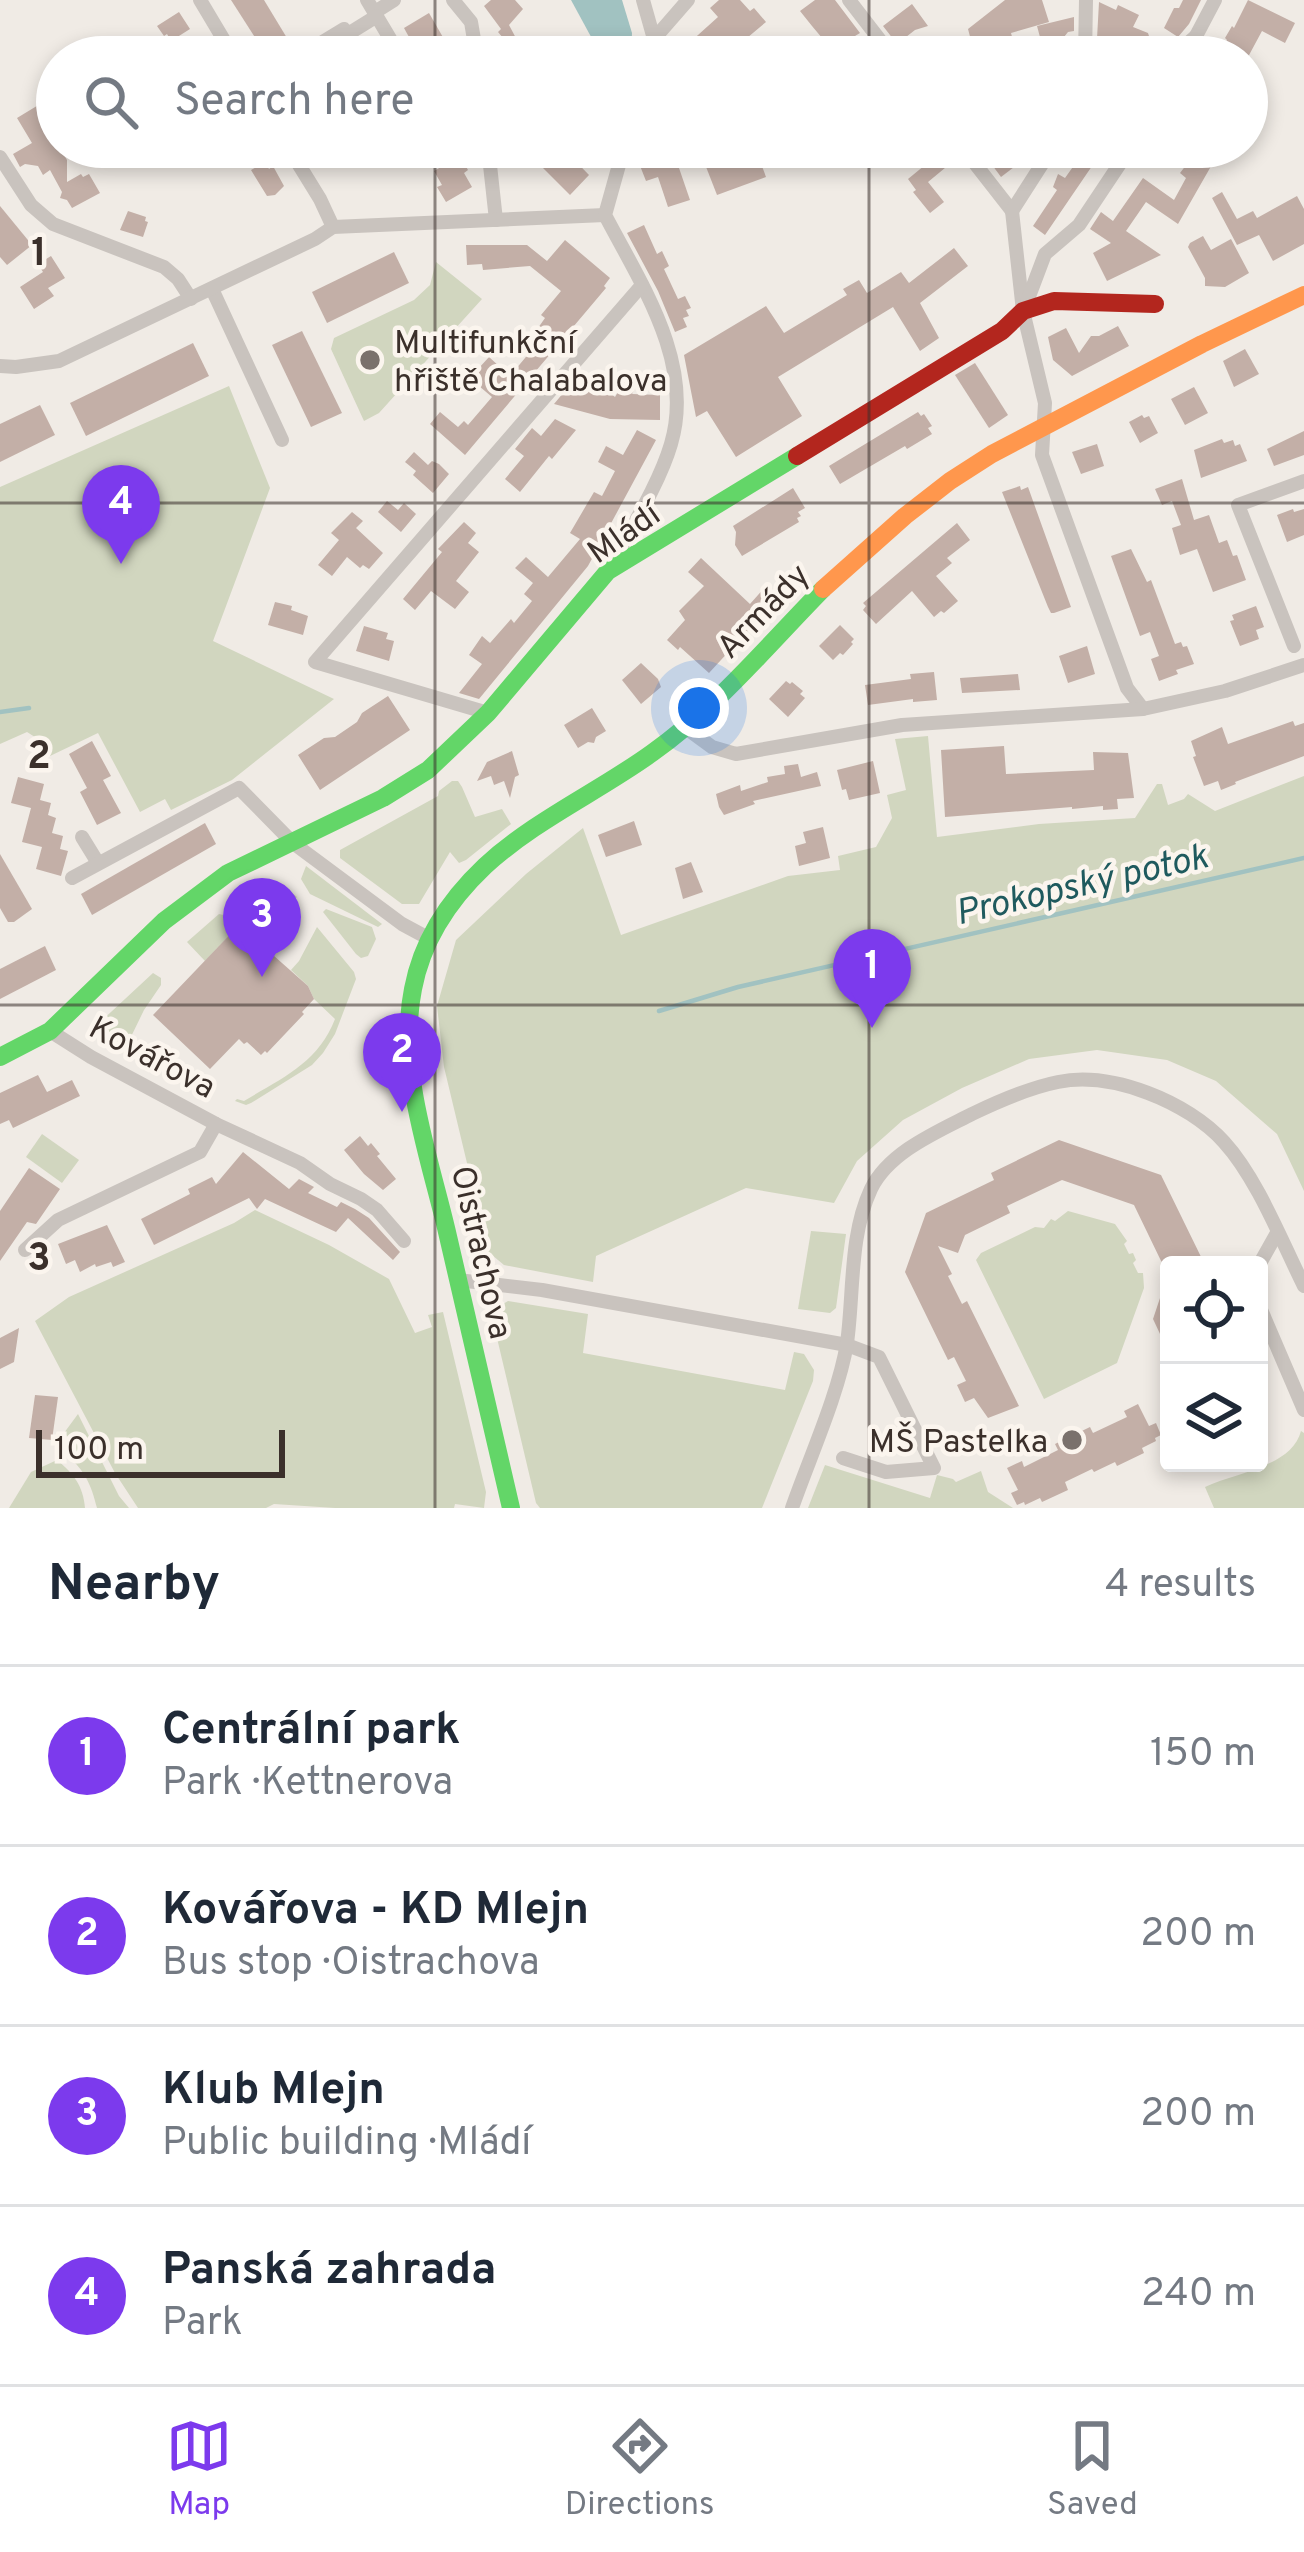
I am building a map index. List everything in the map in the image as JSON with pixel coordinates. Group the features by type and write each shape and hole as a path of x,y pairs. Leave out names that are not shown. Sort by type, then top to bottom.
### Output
{"street":[{"path":"200,0 221,36"},
{"path":"332,36 344,29 347,34 373,9 394,0"},
{"path":"453,0 471,22 473,36"},
{"path":"643,0 653,36"},
{"path":"657,36 688,0"},
{"path":"849,0 877,36"},
{"path":"1085,36 1086,0"},
{"path":"1196,36 1215,0"},
{"path":"373,9 388,36"},
{"path":"0,157 31,205 53,224 164,267 191,299"},
{"path":"301,168 333,227"},
{"path":"492,168 501,220"},
{"path":"608,571 667,458 675,430 672,356 604,215 618,168"},
{"path":"978,168 1012,212 1023,311 1045,403 1042,455 1127,688 1143,709"},
{"path":"1012,212 1040,168"},
{"path":"1023,311 1045,254 1079,225 1117,168"},
{"path":"0,366 59,361 333,227 604,215"},
{"path":"488,712 315,662 641,285"},
{"path":"212,289 282,440"},
{"name":"Armády","path":"428,938 451,901 483,866 523,834 635,767 686,728 835,577 959,475 1043,426 1304,295"},
{"path":"1023,311 1054,301 1155,304"},
{"name":"Mládí","path":"50,1031 164,921 228,873 383,798 428,770 488,712 608,571 1002,331 1023,311"},
{"path":"1294,646 1238,505 1304,481"},
{"path":"686,728 712,747 736,754 902,725 1143,709 1225,691 1304,665"},
{"path":"72,878 238,788 293,843 428,938"},
{"path":"82,837 98,863"},
{"name":"Oistrachova","path":"428,938 412,988 409,1048 511,1508"},
{"name":"Kovářova","path":"0,1057 50,1031 64,1043 216,1124 300,1162 377,1210 404,1241"},
{"path":"792,1508 847,1346 859,1228 871,1188 904,1152 1016,1094 1062,1081 1111,1083 1160,1096 1206,1125 1246,1173 1304,1286"},
{"name":"Kovářova","path":"25,1250 58,1220 200,1152 216,1124"},
{"path":"1263,1256 1277,1233"},
{"path":"458,1280 511,1285 847,1346 879,1357 934,1468 886,1472 843,1458"},
{"path":"1268,1326 1304,1410"}],"green space":[{"path":"436,262 482,299 379,413 364,421 331,349 334,338 414,300 430,285"},
{"path":"229,386 270,488 213,641 334,699 232,780 171,810 165,799 140,812 98,733 50,756 27,732 0,744 0,487"},
{"path":"928,736 937,837 1135,818 1157,784 1162,784 1168,805 1188,794 1215,811 1304,776 1304,1191 1277,1134 1216,1081 1167,1060 1097,1050 1029,1059 903,1120 857,1161 834,1203 746,1188 596,1256 593,1282 504,1265 474,1240 472,1184 444,1067 437,1006 456,940 583,828 621,935 788,876 840,870 838,856 876,847 892,818 887,795 906,790 895,739"},
{"path":"452,781 462,787 475,817 502,809 511,824 466,860 459,863 450,852 419,904 402,904 340,858 340,850 438,796"},
{"path":"306,866 382,924 378,927 310,894 301,879"},
{"path":"272,884 297,897 260,929 237,906"},
{"path":"326,909 372,927 376,939 368,956 356,954 323,912"},
{"path":"219,914 239,925 205,961 187,942"},
{"path":"317,927 356,979 335,1034 312,1065 251,1103 235,1101 244,1101 297,1068 328,1034 335,1019 291,970"},
{"path":"153,973 161,978 161,985 126,1047 98,1032 97,1025"},
{"path":"42,1134 79,1160 62,1183 26,1157"},
{"path":"255,1210 389,1279 415,1333 432,1327 428,1315 443,1312 486,1492 484,1508 274,1504 266,1508 138,1508 35,1321 69,1297"},
{"path":"1068,1211 1115,1224 1127,1241 1129,1254 1133,1253 1138,1273 1143,1273 1144,1288 1117,1363 1044,1399 976,1260 981,1253 1035,1227 1044,1228"},
{"path":"811,1231 846,1234 836,1308 830,1313 798,1309"},
{"path":"508,1301 588,1314 583,1353 785,1390 794,1352 804,1354 814,1370 813,1381 762,1508 540,1508 492,1317"},
{"path":"78,1414 129,1508 97,1508 86,1478 67,1455 64,1433"},
{"path":"1304,1433 1304,1508 1214,1508 1205,1487 1246,1472 1268,1472 1268,1464"},
{"path":"57,1460 77,1481 85,1508 9,1508 31,1472"},
{"path":"825,1465 930,1498 937,1475 956,1482 981,1471 988,1492 1013,1508 808,1508"}],"water":[{"path":"571,0 622,0 632,36 591,36"}],"building":[{"path":"231,0 264,0 286,36 254,36"},
{"path":"491,0 515,0 523,9 509,25 515,36 501,36 484,6"},
{"path":"719,0 740,0 766,22 749,36 697,36 718,17 710,8"},
{"path":"815,0 835,0 860,33 820,36 800,11"},
{"path":"1005,0 1042,0 1049,22 1012,36 970,36 968,29"},
{"path":"1183,0 1201,0 1189,24 1176,36 1164,28 1174,8"},
{"path":"1248,0 1295,23 1285,43 1262,31 1259,36 1226,36"},
{"path":"1099,2 1139,15 1133,27 1149,36 1097,36"},
{"path":"912,4 928,26 907,36 891,36 883,26"},
{"path":"179,12 190,29 179,36 164,36 157,26"},
{"path":"429,13 442,36 408,36 404,28"},
{"path":"1074,17 1074,31 1065,36 1040,36 1037,26"},
{"path":"36,106 36,166 20,167 13,154 32,143 17,118"},
{"path":"39,168 67,168 67,182 89,174 100,193 72,208 60,198 62,192 50,170 43,175"},
{"path":"274,168 284,186 267,196 251,170"},
{"path":"467,168 464,173 472,187 446,202 434,171"},
{"path":"543,168 582,168 589,175 570,195"},
{"path":"641,168 679,168 690,200 668,207 658,177 646,181"},
{"path":"706,168 763,168 766,177 717,195"},
{"path":"921,168 945,168 928,182 944,202 930,213 908,179"},
{"path":"1072,168 1091,168 1045,235 1033,226 1057,190 1053,187 1058,174 1065,178"},
{"path":"1184,168 1210,168 1178,224 1146,202 1126,231 1161,255 1107,281 1093,253 1111,243 1090,229 1101,212 1113,221 1143,178 1174,200 1186,178 1180,173"},
{"path":"1222,192 1237,219 1253,211 1257,218 1297,196 1304,209 1304,244 1273,261 1259,235 1237,245 1212,198"},
{"path":"0,206 32,245 7,265 0,257"},
{"path":"128,211 146,217 143,237 120,230"},
{"path":"644,225 657,254 662,251 669,266 664,269 678,299 685,296 691,308 683,318 687,327 675,332 627,233"},
{"path":"1203,236 1211,250 1231,239 1249,273 1225,287 1205,286 1188,247"},
{"path":"565,240 610,278 606,288 465,455 430,424 440,412 458,427 464,421 468,425 492,397 472,380 478,369 489,357 510,376 530,352 524,348 545,318 541,315 561,291 530,266 483,270 482,264 467,265 466,245 527,245 547,261"},
{"path":"954,248 968,266 920,303 939,338 920,351 893,307 778,377 802,416 736,457 707,411 696,417 684,355 766,306 784,333 847,295 843,289 859,280 867,293 901,272 909,283"},
{"path":"394,252 409,283 327,323 312,292"},
{"path":"51,256 65,278 48,288 54,296 34,309 20,287 43,272 38,264"},
{"path":"1118,326 1129,346 1072,376 1053,360 1048,337 1066,328 1079,353 1091,336"},
{"path":"302,331 342,413 311,427 272,345"},
{"path":"193,343 209,376 86,436 70,403"},
{"path":"1245,349 1259,374 1234,387 1223,361"},
{"path":"975,363 1008,415 989,428 955,375"},
{"path":"629,373 640,380 632,394 660,395 660,420 610,419 554,404 569,386 577,393 591,377 615,397"},
{"path":"1194,387 1208,413 1185,425 1171,399"},
{"path":"40,405 55,435 0,462 0,424"},
{"path":"918,412 932,426 928,428 932,434 840,484 829,466"},
{"path":"1149,416 1158,433 1140,443 1129,422"},
{"path":"555,419 576,430 520,492 505,479 524,456 515,449 532,428 541,436"},
{"path":"637,430 656,440 588,566 479,699 459,693 482,664 469,655 482,636 490,643 532,601 524,594 533,583 515,568 526,557 548,577 580,539 570,533 594,492 602,496 615,471 598,462 606,446 623,455"},
{"path":"1304,431 1304,455 1274,466 1267,449"},
{"path":"1222,439 1240,444 1247,461 1201,478 1194,450"},
{"path":"1097,444 1104,466 1081,474 1072,452"},
{"path":"414,452 449,474 433,493 405,462"},
{"path":"1182,479 1194,520 1209,515 1219,543 1227,540 1246,580 1213,592 1197,549 1180,555 1172,528 1181,525 1172,501 1162,505 1155,489"},
{"path":"1020,486 1021,490 1028,487 1071,607 1054,613 1002,492"},
{"path":"793,488 805,508 798,512 799,522 742,556 733,526"},
{"path":"387,501 398,510 404,503 416,514 401,532 378,512"},
{"path":"1304,509 1304,535 1287,542 1277,515"},
{"path":"352,512 363,521 356,528 383,553 369,569 347,557 332,576 318,565 339,540 331,533"},
{"path":"464,522 476,533 468,543 479,552 456,581 469,592 455,609 431,591 415,610 403,599 442,552 438,549"},
{"path":"957,523 970,540 947,558 952,563 936,576 958,601 934,617 912,591 876,624 863,610 863,603"},
{"path":"1131,549 1147,582 1151,580 1175,644 1187,646 1194,664 1159,681 1151,659 1159,656 1150,632 1140,636 1111,556"},
{"path":"701,558 750,604 765,587 777,599 709,673 667,640 685,620 679,611 704,586 688,572"},
{"path":"275,602 308,616 303,635 268,625"},
{"path":"1256,606 1264,627 1256,630 1259,639 1240,646 1232,615"},
{"path":"840,625 854,639 853,644 833,660 819,646"},
{"path":"364,626 388,633 386,639 394,641 389,661 356,651"},
{"path":"1087,646 1095,674 1068,683 1059,656"},
{"path":"641,663 661,687 641,704 622,680"},
{"path":"934,672 937,700 868,705 865,685"},
{"path":"1018,674 1020,690 962,693 960,678"},
{"path":"786,681 803,691 800,694 805,698 788,717 769,699"},
{"path":"388,696 410,730 320,790 298,755 324,738 335,737"},
{"path":"592,708 606,731 594,743 578,748 564,725"},
{"path":"1293,721 1295,726 1304,723 1304,756 1221,790 1218,781 1204,786 1191,741 1222,727 1228,744"},
{"path":"92,741 111,776 103,780 121,813 97,825 80,792 87,788 69,754"},
{"path":"1004,746 1006,774 1094,770 1093,752 1128,753 1134,798 1117,799 1118,809 1072,807 945,817 941,750"},
{"path":"512,751 519,775 510,798 504,781 494,785 491,776 477,781 487,762"},
{"path":"873,761 880,793 849,800 837,770"},
{"path":"798,764 801,777 817,772 821,786 753,801 755,804 724,815 719,807 716,794 768,782 767,777 785,774 784,766"},
{"path":"18,777 44,784 40,800 51,803 48,815 56,818 52,833 63,836 60,849 68,851 61,876 36,869 42,847 22,842 31,808 11,803"},
{"path":"634,821 642,845 606,857 598,835"},
{"path":"205,823 216,844 92,915 81,894"},
{"path":"823,827 830,858 799,866 795,846 806,843 803,832"},
{"path":"0,854 32,909 14,922 8,922 0,908"},
{"path":"691,862 703,892 683,899 675,868"},
{"path":"239,925 308,986 314,999 267,1053 261,1055 239,1039 210,1069 153,1015"},
{"path":"45,946 56,970 0,999 0,969"},
{"path":"38,1075 47,1092 72,1080 80,1096 13,1128 9,1120 0,1124 0,1093"},
{"path":"360,1136 368,1146 371,1143 396,1179 383,1190 344,1150"},
{"path":"1059,1140 1161,1175 1201,1256 1160,1259 1134,1205 1062,1180 1007,1206 1010,1213 965,1235 958,1253 938,1246 962,1304 967,1301 1019,1406 988,1418 974,1398 965,1402 957,1385 966,1381 954,1357 948,1360 905,1272 926,1213 994,1180 991,1173"},
{"path":"243,1152 289,1189 299,1179 314,1187 308,1193 337,1207 341,1202 355,1209 400,1252 393,1260 348,1218 336,1232 265,1199 257,1209 249,1198 154,1245 141,1219 212,1177 216,1184"},
{"path":"29,1168 60,1189 36,1224 27,1222 0,1261 0,1211"},
{"path":"107,1225 125,1262 113,1267 111,1262 95,1264 80,1272 75,1260 66,1264 58,1244"},
{"path":"1160,1298 1160,1334 1153,1319"},
{"path":"19,1328 14,1362 0,1369 0,1338"},
{"path":"35,1395 58,1397 52,1440 29,1438"},
{"name":"MŠ Pastelka","path":"1138,1404 1149,1426 1156,1423 1160,1436 1142,1448 1144,1453 1117,1466 1115,1462 1092,1469 1065,1482 1068,1490 1042,1502 1040,1498 1017,1505 1011,1493 1018,1490 1007,1468 1022,1461 1024,1467 1058,1450 1055,1444 1090,1427 1093,1433 1127,1417 1124,1411"}],"waterway":[{"name":"Prokopský potok","path":"0,712 29,708"},
{"name":"Prokopský potok","path":"659,1011 738,987 1304,858"}],"traffic: fast":[{"path":"0,1057 50,1031 164,921 228,873 383,798 428,770 488,713 608,571 797,456"},
{"path":"511,1508 417,1112 409,1050 417,971 439,922 485,866 525,834 676,735 823,589"}],"traffic: slow":[{"path":"823,589 905,516 992,454 1304,295"}],"traffic: jam":[{"path":"797,456 1002,331 1023,311 1054,301 1155,304"}],"place":[{"name":"Multifunkční hřiště Chalabalova","path":"370,360"},
{"name":"Panská zahrada","path":"121,564"},
{"name":"Klub Mlejn","path":"262,977"},
{"name":"Centrální park","path":"872,1028"},
{"name":"Kovářova - KD Mlejn","path":"402,1112"},
{"name":"MŠ Pastelka","path":"1072,1440"}]}
